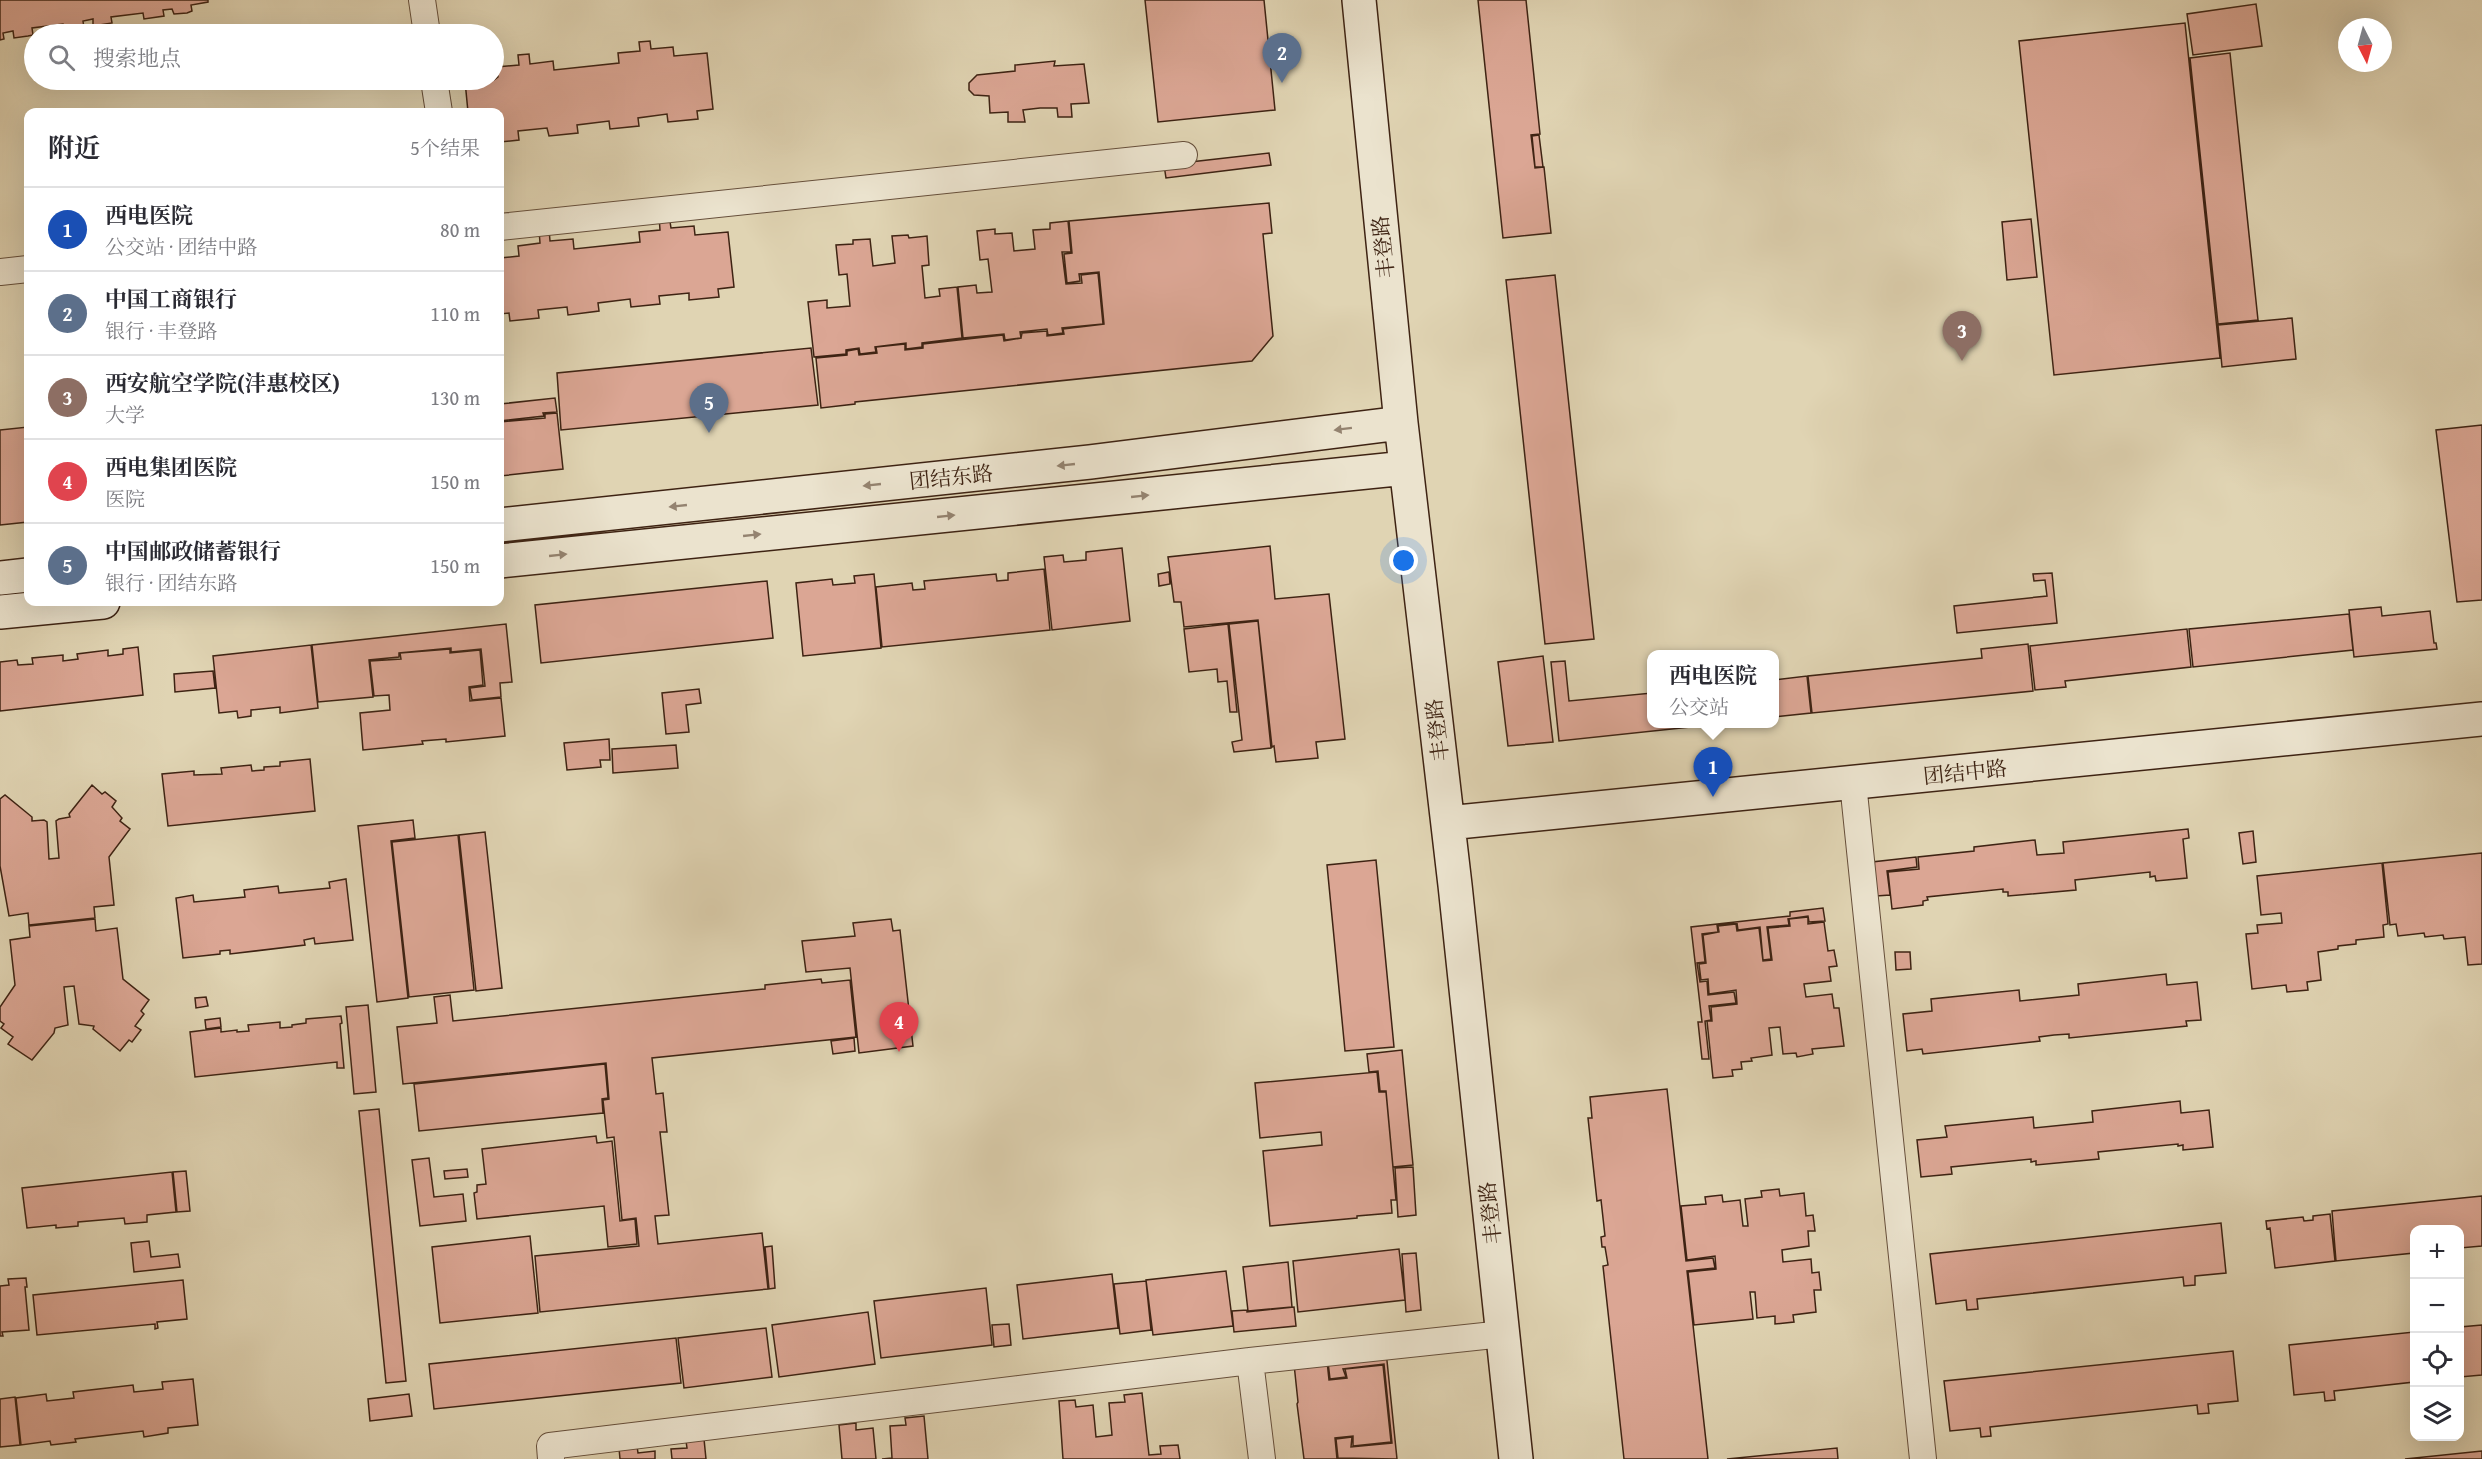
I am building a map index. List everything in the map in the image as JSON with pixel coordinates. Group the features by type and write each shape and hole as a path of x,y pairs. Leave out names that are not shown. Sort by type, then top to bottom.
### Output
{"street":[{"path":"422,0 426,24"},
{"name":"丰登路","path":"1359,0 1401,423 1448,824 1516,1459"},
{"path":"436,90 438,108"},
{"path":"504,227 1184,154"},
{"path":"0,272 24,269"},
{"name":"团结东路","path":"504,525 1090,462 1401,423"},
{"path":"504,561 1406,468"},
{"path":"0,578 24,575"},
{"path":"0,612 62,606"},
{"name":"团结中路","path":"1448,824 2482,719"},
{"path":"1853,783 1923,1459"},
{"path":"551,1459 550,1446 1250,1361 1503,1334"},
{"path":"1250,1361 1262,1459"}],"building":[{"path":"0,0 208,0 208,2 191,5 192,11 187,13 174,14 172,9 163,10 164,16 144,19 143,13 111,17 112,23 106,24 93,24 93,19 83,21 83,24 24,24 24,36 14,38 13,31 3,33 4,39 0,40"},
{"path":"1145,0 1264,0 1275,110 1158,122"},
{"path":"1478,0 1526,0 1540,134 1531,135 1535,168 1544,167 1551,233 1503,238"},
{"path":"2256,4 2262,46 2193,55 2187,14"},
{"path":"2185,23 2220,358 2054,375 2019,41"},
{"path":"650,41 651,49 673,47 674,56 707,53 713,109 697,111 698,119 668,122 667,114 638,118 639,126 610,129 609,121 577,125 578,133 549,136 547,128 518,131 519,140 504,142 504,108 468,108 466,90 504,90 504,66 519,65 518,55 529,54 530,64 553,61 554,70 619,63 618,53 640,51 639,42"},
{"path":"2230,53 2258,320 2218,324 2190,58"},
{"path":"1055,61 1054,66 1084,64 1089,103 1071,104 1072,117 1058,117 1057,108 1040,108 1023,110 1025,122 1008,122 1008,112 990,113 989,96 974,95 969,90 969,83 977,75 1015,71 1015,65"},
{"path":"1539,135 1543,167 1535,167 1532,136"},
{"path":"1269,153 1271,165 1166,178 1164,165"},
{"path":"1269,203 1272,233 1263,234 1273,336 1252,361 855,402 855,404 821,408 816,358 847,355 847,351 858,349 859,355 877,353 876,347 905,344 905,350 923,348 923,344 1003,335 1004,341 1021,338 1022,333 1047,331 1047,336 1064,334 1063,329 1104,324 1099,272 1079,274 1080,281 1067,283 1064,254 1072,253 1069,221"},
{"path":"669,215 671,228 694,226 695,235 728,232 734,287 718,289 719,297 689,300 689,293 659,296 660,304 631,307 630,299 598,303 599,311 568,315 567,307 538,310 539,318 510,321 509,313 504,314 504,258 519,256 518,246 540,243 539,230 549,229 550,241 573,239 574,249 640,242 639,232 660,230 659,216"},
{"path":"2031,219 2037,277 2007,280 2002,222"},
{"path":"1068,221 1071,252 1062,252 1066,284 1082,283 1081,275 1098,273 1103,324 1062,328 1063,333 1048,335 1047,329 1020,332 1021,338 1005,340 1004,334 963,338 958,287 976,285 977,293 992,292 988,259 980,260 977,231 995,229 995,234 1012,233 1014,251 1035,249 1033,230 1050,229 1050,223"},
{"path":"908,235 909,238 927,236 929,265 922,266 925,298 940,296 939,289 957,287 962,338 922,343 922,347 906,349 906,343 875,347 876,352 860,354 859,348 846,350 846,354 814,357 808,302 827,300 827,308 850,306 847,274 839,275 836,245 853,244 853,240 870,239 873,266 895,263 892,236"},
{"path":"1555,275 1594,639 1545,644 1506,280"},
{"path":"2292,318 2296,359 2222,367 2218,325"},
{"path":"811,348 818,405 561,430 557,373"},
{"path":"555,398 557,412 543,413 544,416 504,421 504,404"},
{"path":"557,413 563,469 504,476 504,422 545,418 545,414"},
{"path":"2482,425 2482,600 2457,602 2436,430"},
{"path":"24,427 24,522 0,525 0,430"},
{"path":"1270,546 1275,599 1329,594 1345,739 1316,742 1318,758 1276,762 1274,746 1272,747 1258,620 1184,627 1181,602 1174,602 1168,557"},
{"path":"1122,548 1130,621 1052,630 1044,557 1063,555 1064,562 1086,560 1086,552"},
{"path":"1044,569 1050,630 882,647 876,587 912,583 913,590 925,589 924,581 996,574 997,581 1008,580 1008,573"},
{"path":"1169,572 1170,584 1159,586 1158,574"},
{"path":"2052,573 2057,623 1957,633 1954,606 2047,596 2045,580 2034,581 2033,574"},
{"path":"874,574 881,648 803,656 796,583 832,579 833,585 855,583 854,576"},
{"path":"767,581 773,638 541,663 535,605"},
{"path":"2381,607 2382,616 2430,611 2434,643 2437,649 2354,657 2349,610"},
{"path":"2349,614 2353,650 2193,667 2189,629"},
{"path":"1258,621 1271,748 1234,752 1232,742 1242,740 1229,624"},
{"path":"506,624 512,682 500,683 501,697 472,700 470,688 485,686 481,649 451,652 451,648 399,653 399,657 369,660 373,697 318,702 312,645"},
{"path":"1228,624 1237,712 1230,712 1227,681 1218,682 1217,669 1189,672 1184,629"},
{"path":"2187,629 2191,667 2065,681 2066,687 2035,690 2030,646"},
{"path":"2028,644 2033,691 1812,713 1808,676 1982,658 1981,649"},
{"path":"311,645 318,708 280,713 280,707 251,710 251,716 238,718 237,711 219,713 213,656"},
{"path":"138,647 143,695 0,711 0,662 17,660 18,665 33,664 32,658 63,655 63,661 78,659 77,654 108,650 108,656 123,654 123,649"},
{"path":"450,649 450,653 480,650 483,685 469,687 470,701 501,698 505,736 446,742 446,739 422,741 423,744 363,750 360,713 390,710 389,695 374,696 370,661 401,659 400,653"},
{"path":"1543,656 1553,742 1508,746 1498,662"},
{"path":"1565,661 1569,701 1647,693 1647,728 1681,728 1559,741 1551,662"},
{"path":"213,671 215,688 175,692 174,674"},
{"path":"1807,676 1811,713 1779,716 1779,679"},
{"path":"699,689 701,703 686,705 689,732 666,734 662,693"},
{"path":"609,739 610,760 600,760 601,767 567,770 564,743"},
{"path":"676,745 678,768 613,773 612,749"},
{"path":"310,759 315,811 168,826 162,774 194,771 194,775 222,774 221,768 251,765 252,771 264,770 264,767 280,766 280,762"},
{"path":"92,785 102,794 105,792 116,801 112,807 122,818 120,821 130,829 109,857 114,905 94,907 95,918 29,925 28,913 9,916 0,866 0,799 5,795 32,817 32,821 47,822 49,859 59,858 56,821 70,817 69,814"},
{"path":"413,820 415,838 391,841 408,998 377,1002 358,826"},
{"path":"2188,829 2189,838 2183,839 2187,878 2156,881 2155,876 2150,877 2150,872 2075,880 2076,890 2008,896 2008,892 2003,892 2003,889 1927,897 1928,900 1923,901 1923,905 1892,909 1888,872 1919,869 1918,857 1974,851 1974,847 2035,840 2037,855 2064,853 2063,842"},
{"path":"2253,831 2256,862 2243,864 2239,833"},
{"path":"485,832 502,988 476,991 459,835"},
{"path":"458,835 474,990 409,997 392,842"},
{"path":"2482,853 2482,964 2468,965 2465,937 2444,939 2443,935 2425,937 2424,933 2398,936 2396,924 2390,925 2383,863"},
{"path":"1916,857 1917,867 1887,871 1890,895 1876,896 1872,862"},
{"path":"1376,860 1394,1047 1345,1051 1327,865"},
{"path":"2382,863 2388,924 2383,925 2384,937 2356,940 2356,944 2318,952 2321,980 2307,982 2308,990 2287,992 2286,985 2252,989 2246,934 2258,933 2257,925 2282,923 2281,913 2261,915 2257,876"},
{"path":"346,879 353,940 315,944 314,938 304,940 305,945 230,954 230,950 220,951 220,954 183,958 176,898 193,895 194,902 245,897 244,890 278,886 279,893 330,888 329,882"},
{"path":"1823,908 1825,921 1809,922 1808,916 1788,919 1789,925 1767,927 1771,959 1763,960 1760,927 1738,930 1737,923 1717,925 1718,932 1702,934 1705,962 1697,963 1700,982 1707,981 1708,995 1734,992 1736,1003 1709,1006 1711,1020 1705,1021 1709,1059 1702,1059 1698,1022 1702,1022 1691,927 1790,916 1790,912"},
{"path":"1808,917 1808,924 1824,922 1828,951 1834,950 1837,966 1829,967 1831,981 1804,984 1806,997 1832,994 1834,1008 1839,1008 1844,1046 1812,1049 1813,1054 1797,1057 1796,1053 1783,1054 1780,1027 1769,1028 1772,1055 1741,1062 1742,1069 1732,1070 1733,1076 1713,1078 1707,1021 1712,1021 1711,1007 1737,1004 1736,990 1709,994 1708,979 1701,980 1699,964 1706,963 1703,935 1719,932 1718,926 1736,924 1737,931 1759,928 1763,961 1772,960 1768,928 1790,926 1789,919"},
{"path":"95,919 96,931 117,928 123,979 149,1000 141,1011 144,1014 135,1026 141,1030 132,1042 129,1040 120,1051 93,1029 94,1026 79,1024 74,986 64,987 68,1025 55,1028 54,1033 32,1060 8,1044 13,1037 1,1028 4,1024 0,1021 0,1007 15,985 10,940 30,937 29,926"},
{"path":"891,919 893,931 900,930 913,1046 859,1053 850,968 806,972 802,941 855,936 853,923"},
{"path":"1895,952 1910,952 1911,969 1896,970"},
{"path":"2166,974 2167,985 2197,982 2201,1020 2186,1021 2187,1026 2069,1038 2069,1034 2054,1035 2039,1037 2040,1041 1923,1054 1922,1049 1907,1051 1903,1014 1932,1011 1931,999 2019,990 2020,1001 2079,995 2078,984"},
{"path":"821,979 822,983 850,980 856,1037 652,1058 656,1094 663,1093 667,1132 660,1132 669,1215 655,1216 658,1244 762,1233 768,1289 540,1312 535,1256 639,1246 636,1218 622,1220 614,1137 607,1138 603,1100 609,1099 606,1063 403,1084 397,1027 437,1023 434,997 450,995 453,1021 765,989 765,985"},
{"path":"206,997 208,1006 196,1008 195,998"},
{"path":"368,1005 376,1092 354,1094 346,1007"},
{"path":"341,1016 344,1068 337,1068 337,1062 195,1077 190,1032 221,1028 221,1032 249,1031 248,1025 280,1022 280,1028 292,1027 292,1025 306,1023 306,1019"},
{"path":"220,1018 221,1027 206,1029 205,1020"},
{"path":"854,1038 855,1051 833,1054 831,1041"},
{"path":"1402,1050 1413,1165 1393,1167 1386,1091 1380,1091 1378,1071 1369,1072 1367,1054"},
{"path":"605,1064 608,1098 602,1099 603,1113 419,1131 414,1084"},
{"path":"1377,1072 1379,1092 1386,1092 1396,1200 1391,1200 1392,1213 1270,1226 1263,1151 1322,1145 1321,1132 1260,1138 1255,1083"},
{"path":"1667,1089 1686,1261 1713,1258 1715,1268 1687,1271 1708,1459 1624,1459 1603,1266 1608,1265 1605,1247 1602,1247 1601,1237 1605,1236 1601,1200 1597,1201 1588,1118 1592,1118 1590,1097"},
{"path":"2180,1101 2181,1113 2209,1110 2213,1147 2183,1150 2183,1145 2178,1146 2178,1144 2098,1152 2099,1159 2036,1165 2036,1161 2031,1162 2031,1159 1951,1167 1952,1174 1921,1177 1917,1140 1947,1137 1945,1126 2033,1117 2034,1128 2093,1122 2092,1111"},
{"path":"379,1109 406,1381 386,1383 359,1111"},
{"path":"596,1136 597,1143 612,1141 620,1221 635,1219 637,1244 608,1247 604,1206 477,1219 474,1193 477,1192 477,1185 486,1184 482,1149"},
{"path":"429,1158 434,1197 463,1194 466,1221 420,1226 412,1160"},
{"path":"1413,1167 1416,1215 1398,1217 1395,1168"},
{"path":"467,1169 468,1177 445,1179 444,1171"},
{"path":"186,1171 190,1211 177,1212 173,1172"},
{"path":"172,1172 176,1212 147,1215 147,1222 125,1224 124,1218 78,1222 78,1226 56,1228 56,1225 27,1228 22,1188"},
{"path":"1779,1189 1780,1196 1804,1193 1806,1216 1813,1215 1815,1231 1808,1231 1809,1246 1782,1250 1783,1262 1811,1259 1812,1273 1819,1272 1821,1290 1814,1290 1816,1312 1793,1315 1794,1322 1775,1324 1775,1316 1757,1318 1755,1292 1750,1292 1753,1319 1694,1325 1688,1272 1716,1269 1715,1256 1687,1260 1681,1206 1706,1204 1705,1197 1722,1195 1723,1202 1740,1200 1743,1226 1748,1226 1745,1199 1762,1197 1761,1191"},
{"path":"2482,1196 2482,1246 2464,1248 2464,1225 2410,1225 2410,1253 2336,1261 2332,1211"},
{"path":"2330,1214 2335,1261 2275,1268 2270,1228 2267,1229 2266,1221 2303,1217 2304,1221 2313,1220 2313,1216"},
{"path":"2221,1223 2226,1273 2195,1276 2195,1285 2184,1286 2183,1277 1977,1299 1978,1309 1967,1310 1966,1300 1936,1304 1930,1254"},
{"path":"530,1236 538,1313 440,1323 432,1247"},
{"path":"149,1241 151,1257 178,1254 180,1267 134,1272 131,1243"},
{"path":"772,1246 775,1288 769,1289 765,1247"},
{"path":"1399,1249 1405,1300 1298,1312 1293,1261"},
{"path":"1416,1253 1421,1310 1406,1312 1402,1254"},
{"path":"1288,1262 1292,1307 1248,1311 1243,1267"},
{"path":"1226,1271 1233,1326 1153,1335 1146,1280"},
{"path":"1112,1274 1118,1328 1023,1339 1017,1285"},
{"path":"26,1278 29,1330 2,1332 3,1336 0,1336 0,1286 9,1285 8,1279"},
{"path":"183,1280 187,1319 157,1322 158,1328 155,1329 155,1324 37,1335 33,1295"},
{"path":"1146,1281 1151,1330 1120,1334 1114,1284"},
{"path":"986,1288 992,1345 881,1358 874,1301"},
{"path":"1294,1307 1296,1326 1234,1332 1232,1311 1247,1310 1247,1312"},
{"path":"868,1312 875,1364 779,1377 772,1325"},
{"path":"1009,1324 1011,1345 994,1347 992,1325"},
{"path":"2482,1325 2482,1375 2464,1377 2464,1327"},
{"path":"766,1328 772,1377 684,1388 678,1338"},
{"path":"2410,1332 2410,1382 2334,1391 2335,1400 2325,1401 2324,1392 2294,1395 2289,1345"},
{"path":"676,1338 681,1383 434,1409 429,1364"},
{"path":"1386,1351 1397,1459 1338,1458 1336,1439 1352,1437 1351,1447 1392,1443 1384,1364 1343,1369 1346,1377 1330,1379 1328,1362"},
{"path":"2233,1351 2238,1401 2208,1404 2209,1413 2198,1414 2197,1405 1990,1427 1991,1436 1981,1437 1980,1428 1950,1431 1944,1381"},
{"path":"1327,1361 1329,1380 1347,1378 1345,1369 1383,1365 1391,1442 1353,1446 1353,1436 1335,1438 1337,1459 1304,1459 1294,1364"},
{"path":"193,1379 198,1425 168,1428 168,1433 144,1437 143,1431 75,1439 76,1442 51,1445 50,1441 21,1445 16,1398 46,1394 47,1401 74,1398 73,1392 133,1385 134,1392 163,1389 162,1382"},
{"path":"1142,1393 1149,1455 1161,1454 1160,1446 1178,1445 1180,1459 1063,1459 1059,1401 1075,1400 1076,1407 1093,1405 1096,1437 1112,1435 1109,1403 1125,1402 1124,1395"},
{"path":"409,1394 412,1416 370,1421 368,1399"},
{"path":"15,1397 20,1445 0,1447 0,1399"},
{"path":"924,1416 928,1459 882,1459 892,1458 890,1426 906,1425 905,1418"},
{"path":"856,1423 856,1430 873,1428 876,1459 842,1459 839,1425"},
{"path":"704,1439 706,1459 672,1459 671,1449 687,1448 686,1441"},
{"path":"637,1446 638,1453 655,1451 655,1459 620,1459 619,1448"},
{"path":"1837,1448 1838,1459 1727,1459"},
{"path":"2482,1451 2482,1459 2405,1459"}],"place":[{"name":"中国工商银行","path":"1282,83"},
{"name":"西安航空学院(沣惠校区)","path":"1962,361"},
{"name":"中国邮政储蓄银行","path":"709,433"},
{"name":"西电医院","path":"1713,797"},
{"name":"西电集团医院","path":"899,1052"}]}
